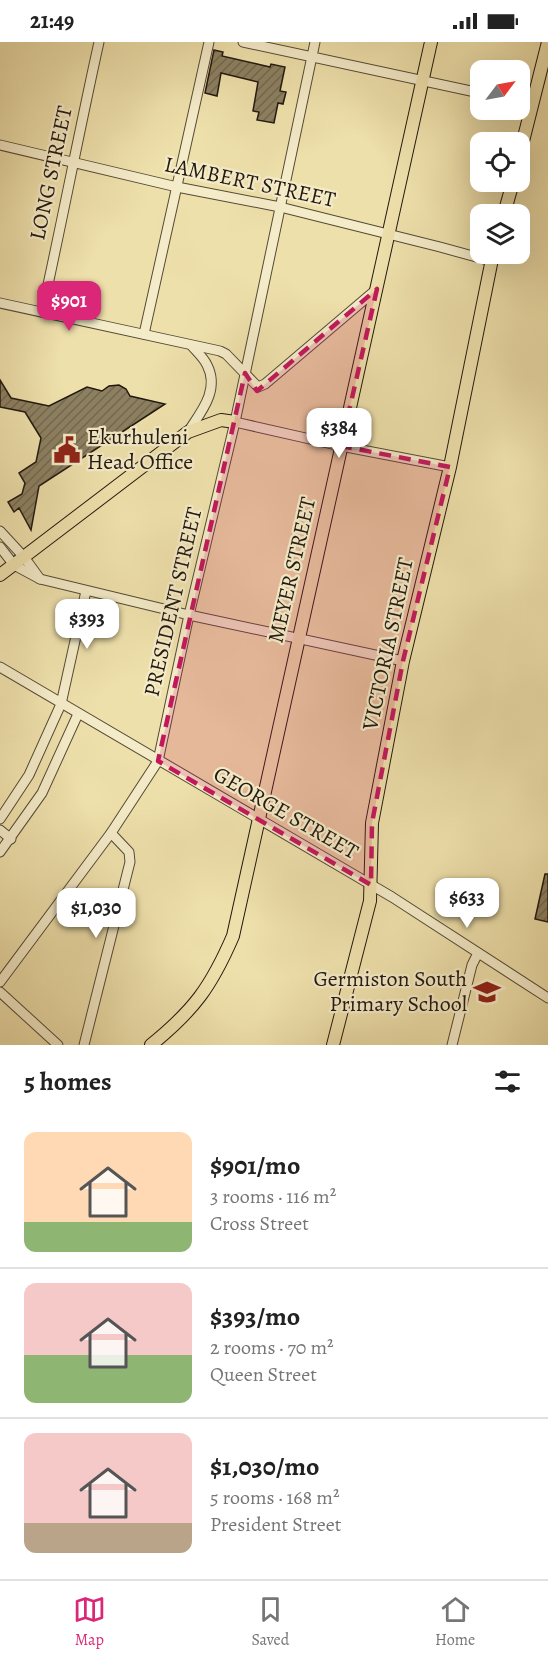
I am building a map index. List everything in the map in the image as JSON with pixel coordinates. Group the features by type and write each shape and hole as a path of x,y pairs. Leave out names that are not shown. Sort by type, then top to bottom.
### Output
{"main road":[{"name":"MEYER STREET","path":"151,1045 192,1008 215,974 233,936 431,42"},
{"path":"525,132 548,42"},
{"name":"VICTORIA STREET","path":"333,1045 370,902 372,823 403,661 450,467 491,264"},
{"path":"0,575 188,432 221,420 235,422"}],"street":[{"name":"LONG STREET","path":"42,312 99,42"},
{"path":"144,334 209,42"},
{"path":"243,42 470,91"},
{"name":"PRESIDENT STREET","path":"0,981 111,833 158,761 189,615 235,422 315,42"},
{"name":"LAMBERT STREET","path":"0,145 470,252"},
{"path":"0,303 226,354 258,387 377,289"},
{"path":"188,432 206,404 211,391 211,377 207,365 192,346"},
{"path":"235,422 450,467"},
{"path":"0,531 40,579"},
{"path":"0,547 14,565 40,579 189,615 403,661"},
{"path":"0,819 29,775 61,704 86,591"},
{"name":"GEORGE STREET","path":"0,667 371,885 548,998"},
{"path":"0,852 42,794 78,714"},
{"path":"0,830 11,839"},
{"path":"84,1045 129,862 129,852 111,833"},
{"path":"452,1045 472,965 478,953"},
{"path":"0,992 58,1045"}],"highlighted area":[{"path":"377,289 341,446 450,467 403,661 372,823 371,885 158,761 245,373 257,391"}],"building":[{"path":"214,50 223,52 222,56 270,67 271,64 285,67 280,91 286,92 283,104 278,103 274,123 257,120 259,112 253,111 258,82 221,73 217,96 205,93"},
{"name":"Ekurhuleni Head Office","path":"0,380 11,398 49,406 87,387 102,391 109,386 119,385 126,389 130,396 165,404 39,486 31,530 19,508 14,512 8,502 22,494 25,483 19,473 36,462 41,438 25,412 0,407"},
{"path":"545,874 548,874 548,922 535,919"}],"place":[{"name":"Ekurhuleni Head Office","path":"67,450"},
{"name":"Germiston South Primary School","path":"487,992"}]}
